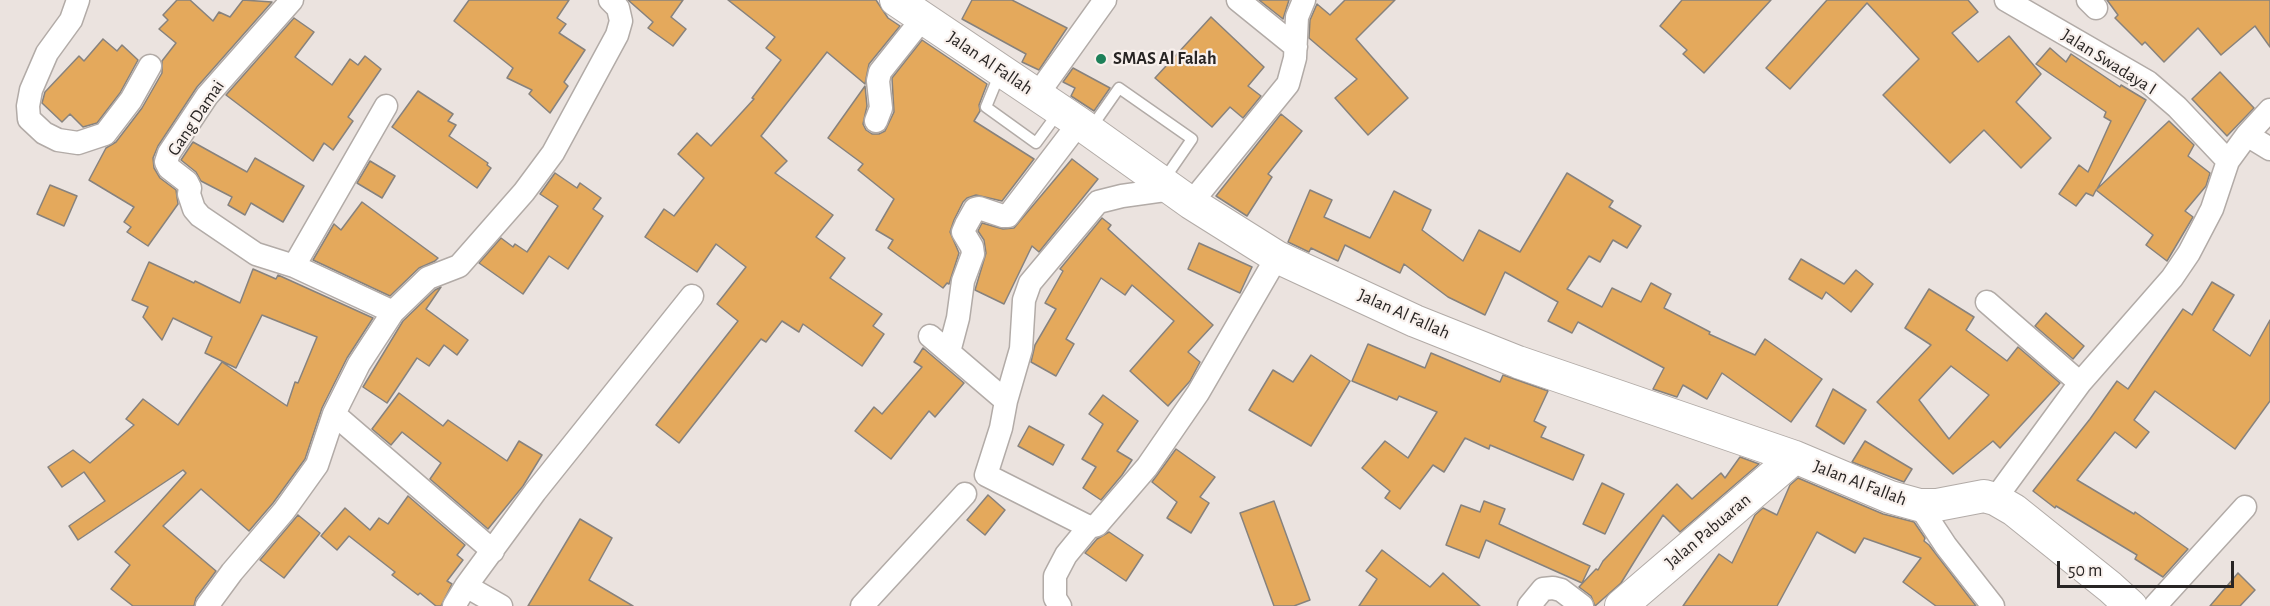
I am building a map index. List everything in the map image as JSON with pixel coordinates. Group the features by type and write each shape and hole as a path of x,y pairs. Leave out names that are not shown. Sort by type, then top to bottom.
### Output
{"street":[{"path":"78,0 71,20 47,53 31,90 28,106 29,119 44,133 58,140 78,143 105,134 131,100 150,66"},
{"name":"Gang Damai","path":"292,0 207,96 169,153 166,162 169,168 187,183 194,209 200,216 256,254 294,266"},
{"path":"207,606 232,572 285,511 317,465 334,414 359,364 393,312 428,278 459,266 524,192 553,153 617,34 621,21 618,8 610,0"},
{"name":"Jalan Al Fallah","path":"896,0 1175,191 1277,257 1415,321 1518,362 1795,458 1890,497 1928,505 1982,499"},
{"path":"949,352 958,318 963,281 973,254 963,232 966,225 975,209 980,208 1008,216 1066,115 1105,0"},
{"path":"1238,0 1296,47"},
{"path":"1089,527 986,475 1001,428 1021,349 1024,300 1030,283 1098,202 1122,196 1175,191 1281,94 1288,84 1294,63 1297,17 1304,0"},
{"name":"Jalan Swadaya I","path":"2006,0 2036,7 2148,82 2176,107 2228,161"},
{"path":"876,121 881,108 878,81 880,72 923,18"},
{"path":"386,106 294,266 393,312"},
{"path":"2131,606 2023,517 1982,499 2172,278 2189,254 2212,208 2228,161 2247,135 2270,110"},
{"path":"2247,135 2270,149"},
{"path":"1060,606 1055,598 1055,576 1066,555 1089,527 1100,523 1147,467 1198,393 1277,257"},
{"path":"454,606 466,586 535,492 692,297"},
{"path":"1987,302 2080,383"},
{"path":"930,336 1006,401"},
{"path":"334,414 493,551"},
{"name":"Jalan Pabuaran","path":"1621,606 1795,458"},
{"path":"862,606 965,494"},
{"path":"1928,505 1946,546 1993,606"},
{"path":"2155,606 2245,507"},
{"path":"466,586 501,606"},
{"path":"1529,606 1543,589 1552,588 1561,590 1582,606"}],"lane":[{"path":"1004,73 995,85 986,108 1036,143 1066,115 1119,88 1192,139 1175,191"}],"building":[{"path":"177,0 190,0 213,21 219,12 230,17 243,0 272,2 197,87 158,146 153,158 154,168 160,178 176,190 178,204 148,246 127,232 131,227 124,222 134,207 89,180 106,148 116,142 142,108 162,73 162,61 176,43 159,29 168,20 163,15"},
{"path":"469,0 569,0 557,18 566,24 559,33 585,50 564,82 568,86 550,113 529,94 532,90 507,78 513,68 454,21"},
{"path":"628,0 683,0 671,17 686,29 673,46 648,28 653,22"},
{"path":"728,0 876,0 888,18 900,26 869,64 865,84 827,52 761,136 787,161 775,173 833,215 816,237 845,258 830,278 882,314 873,326 884,334 862,366 803,324 799,332 782,321 766,342 761,339 679,443 656,425 738,321 717,304 746,267 716,244 697,272 645,237 664,209 674,216 704,178 678,154 697,133 711,146 754,99 752,98 781,60 766,48 775,37"},
{"path":"972,0 1012,0 1067,28 1039,70 1022,62 1026,54 962,19"},
{"path":"1259,0 1289,0 1283,19"},
{"path":"1345,0 1395,0 1356,39 1408,98 1368,135 1335,98 1357,79 1309,38 1310,20 1317,4 1330,15"},
{"path":"1682,0 1771,0 1704,73 1683,54 1687,50 1660,26"},
{"path":"1827,0 1968,0 1978,12 1952,33 1978,62 2009,36 2041,74 2016,102 2051,138 2021,168 1984,130 1950,163 1883,95 1919,59 1867,3 1790,89 1766,68"},
{"path":"2107,0 2270,0 2270,47 2255,26 2221,55 2198,28 2164,62 2145,42 2142,45 2115,18 2118,15"},
{"path":"1211,17 1264,67 1248,86 1261,96 1243,118 1230,107 1212,127 1155,78"},
{"path":"294,18 314,32 295,57 332,85 350,59 358,65 365,56 381,69 348,117 353,121 333,150 324,143 313,161 226,95"},
{"path":"103,39 117,51 122,45 138,60 120,93 97,123 83,127 70,114 62,122 42,103 45,92 79,56 84,61"},
{"path":"922,40 987,84 979,105 980,111 974,121 1034,159 1002,201 976,195 963,202 950,232 959,253 949,284 947,283 943,288 888,248 893,240 876,230 894,199 858,170 863,164 828,138 865,86 867,106 863,124 872,134 885,131 894,112 892,78"},
{"path":"2050,48 2066,62 2071,54 2120,87 2121,85 2146,100 2097,189 2169,121 2194,145 2188,156 2210,173 2206,186 2185,211 2193,217 2167,261 2146,245 2153,235 2096,190 2093,196 2086,193 2076,206 2059,194 2079,165 2088,172 2111,121 2104,117 2106,112 2036,64"},
{"path":"1073,68 1110,88 1094,111 1071,96 1075,88 1063,82"},
{"path":"2220,72 2254,108 2227,136 2192,99"},
{"path":"418,91 453,114 448,121 456,125 449,136 488,163 487,165 491,168 477,188 392,127"},
{"path":"1281,114 1302,131 1268,174 1272,177 1247,216 1216,196"},
{"path":"193,142 247,172 255,158 304,186 283,222 251,203 245,215 228,205 232,197 201,181 196,172 181,160"},
{"path":"1072,159 1098,179 1039,252 1032,246 1004,304 975,290 986,253 984,240 978,231 982,223 1003,229 1014,228"},
{"path":"370,161 395,176 382,198 357,183"},
{"path":"555,173 577,188 580,183 601,198 593,209 603,216 568,269 549,256 523,294 479,263 501,238 513,247 515,244 527,252 558,206 540,194"},
{"path":"1567,173 1613,201 1609,207 1641,226 1627,248 1613,240 1600,262 1589,256 1567,289 1602,307 1612,288 1641,302 1651,283 1671,294 1664,308 1710,332 1709,334 1755,355 1765,339 1822,379 1791,422 1722,373 1707,399 1683,385 1677,397 1653,389 1664,368 1578,322 1572,333 1548,321 1558,302 1505,272 1485,315 1448,297 1404,264 1400,273 1345,245 1338,261 1311,248 1309,252 1288,242 1310,190 1332,200 1324,217 1370,238 1394,191 1431,210 1422,230 1463,261 1479,230 1520,252"},
{"path":"50,185 77,196 64,226 37,214"},
{"path":"362,202 438,258 419,268 390,296 313,260 334,224 341,230"},
{"path":"1102,218 1111,225 1108,229 1213,325 1188,352 1200,362 1190,381 1168,406 1130,371 1174,321 1132,285 1125,295 1101,278 1066,339 1074,344 1056,376 1031,362 1035,345 1056,309 1045,303 1063,271 1060,269"},
{"path":"1199,243 1252,267 1240,293 1188,269"},
{"path":"1801,259 1844,284 1856,270 1873,284 1851,312 1826,292 1822,299 1789,279"},
{"path":"149,262 240,303 253,269 276,279 278,275 373,318 347,358 322,408 305,459 249,531 201,489 163,526 216,571 196,598 194,606 133,606 111,589 130,565 115,552 186,473 183,470 78,540 69,526 105,501 84,472 62,487 48,467 73,450 90,463 134,425 126,419 143,399 178,425 222,362 287,406 295,382 298,383 317,337 262,315 236,368 205,353 212,337 173,318 162,340 143,317 148,307 132,300"},
{"path":"2212,282 2234,295 2213,330 2250,356 2270,320 2270,401 2235,449 2155,391 2134,420 2149,432 2136,448 2115,432 2077,480 2134,514 2135,512 2188,549 2163,577 2135,559 2137,555 2056,506 2055,508 2033,491 2117,381 2128,389 2183,309 2192,315"},
{"path":"441,287 426,309 468,340 457,355 444,345 429,366 417,358 387,403 363,387 403,321"},
{"path":"1929,289 1974,317 1966,330 2007,361 2018,347 2060,383 2000,448 1993,441 1953,474 1877,402 1931,345 1905,328","holes":["1951,366 1989,395 1949,439 1919,400"]},
{"path":"2046,313 2084,346 2073,359 2035,326"},
{"path":"1368,344 1425,368 1431,353 1500,382 1503,375 1548,391 1534,421 1546,427 1541,437 1584,455 1573,480 1490,445 1489,449 1465,438 1444,472 1433,465 1400,509 1385,498 1390,491 1362,468 1385,441 1408,458 1437,412 1399,396 1397,400 1352,381"},
{"path":"923,348 964,383 935,417 929,411 891,459 855,431 874,407 882,414 922,367 914,362"},
{"path":"1311,355 1350,381 1311,446 1249,410 1273,370 1293,382"},
{"path":"1833,389 1866,410 1844,444 1816,426"},
{"path":"399,393 443,426 448,420 507,461 519,441 542,455 523,486 488,529 430,479 441,463 402,432 391,445 372,429"},
{"path":"1103,395 1138,421 1117,451 1132,460 1101,500 1083,488 1096,467 1082,459 1103,424 1089,414"},
{"path":"1029,426 1064,445 1053,465 1018,446"},
{"path":"1865,441 1912,469 1904,482 1852,462"},
{"path":"1176,449 1215,477 1200,497 1209,503 1191,533 1167,518 1177,502 1152,482"},
{"path":"1740,457 1759,464 1680,532 1663,515 1621,583 1595,606 1591,596 1579,587 1596,569 1598,570 1603,561 1677,484 1692,499 1721,473 1725,478"},
{"path":"1798,478 1883,514 1914,522 1925,538 1924,541 1976,606 1936,606 1903,582 1921,558 1864,538 1855,553 1817,532 1777,606 1683,606 1719,554 1732,563 1755,515 1763,508 1777,515 1790,485"},
{"path":"1602,483 1624,494 1605,534 1583,524"},
{"path":"988,495 1005,510 985,535 967,520"},
{"path":"408,496 465,545 457,555 463,560 447,581 452,584 441,606 436,606 420,593 418,595 392,575 395,572 349,536 337,550 321,536 345,508 370,530 379,518 388,524"},
{"path":"1274,501 1310,600 1294,606 1274,606 1240,513"},
{"path":"1484,501 1505,509 1499,524 1590,566 1582,583 1486,540 1479,558 1446,545 1461,505 1480,512"},
{"path":"298,515 320,533 284,578 260,560"},
{"path":"580,519 612,538 589,580 633,606 528,606"},
{"path":"1109,532 1143,555 1126,581 1085,553 1097,539"},
{"path":"1382,550 1430,587 1443,573 1480,606 1359,606 1377,579 1366,571"},
{"path":"2238,573 2255,590 2240,606 2210,606"}],"place":[{"name":"SMAS Al Falah","path":"1101,59"}]}
